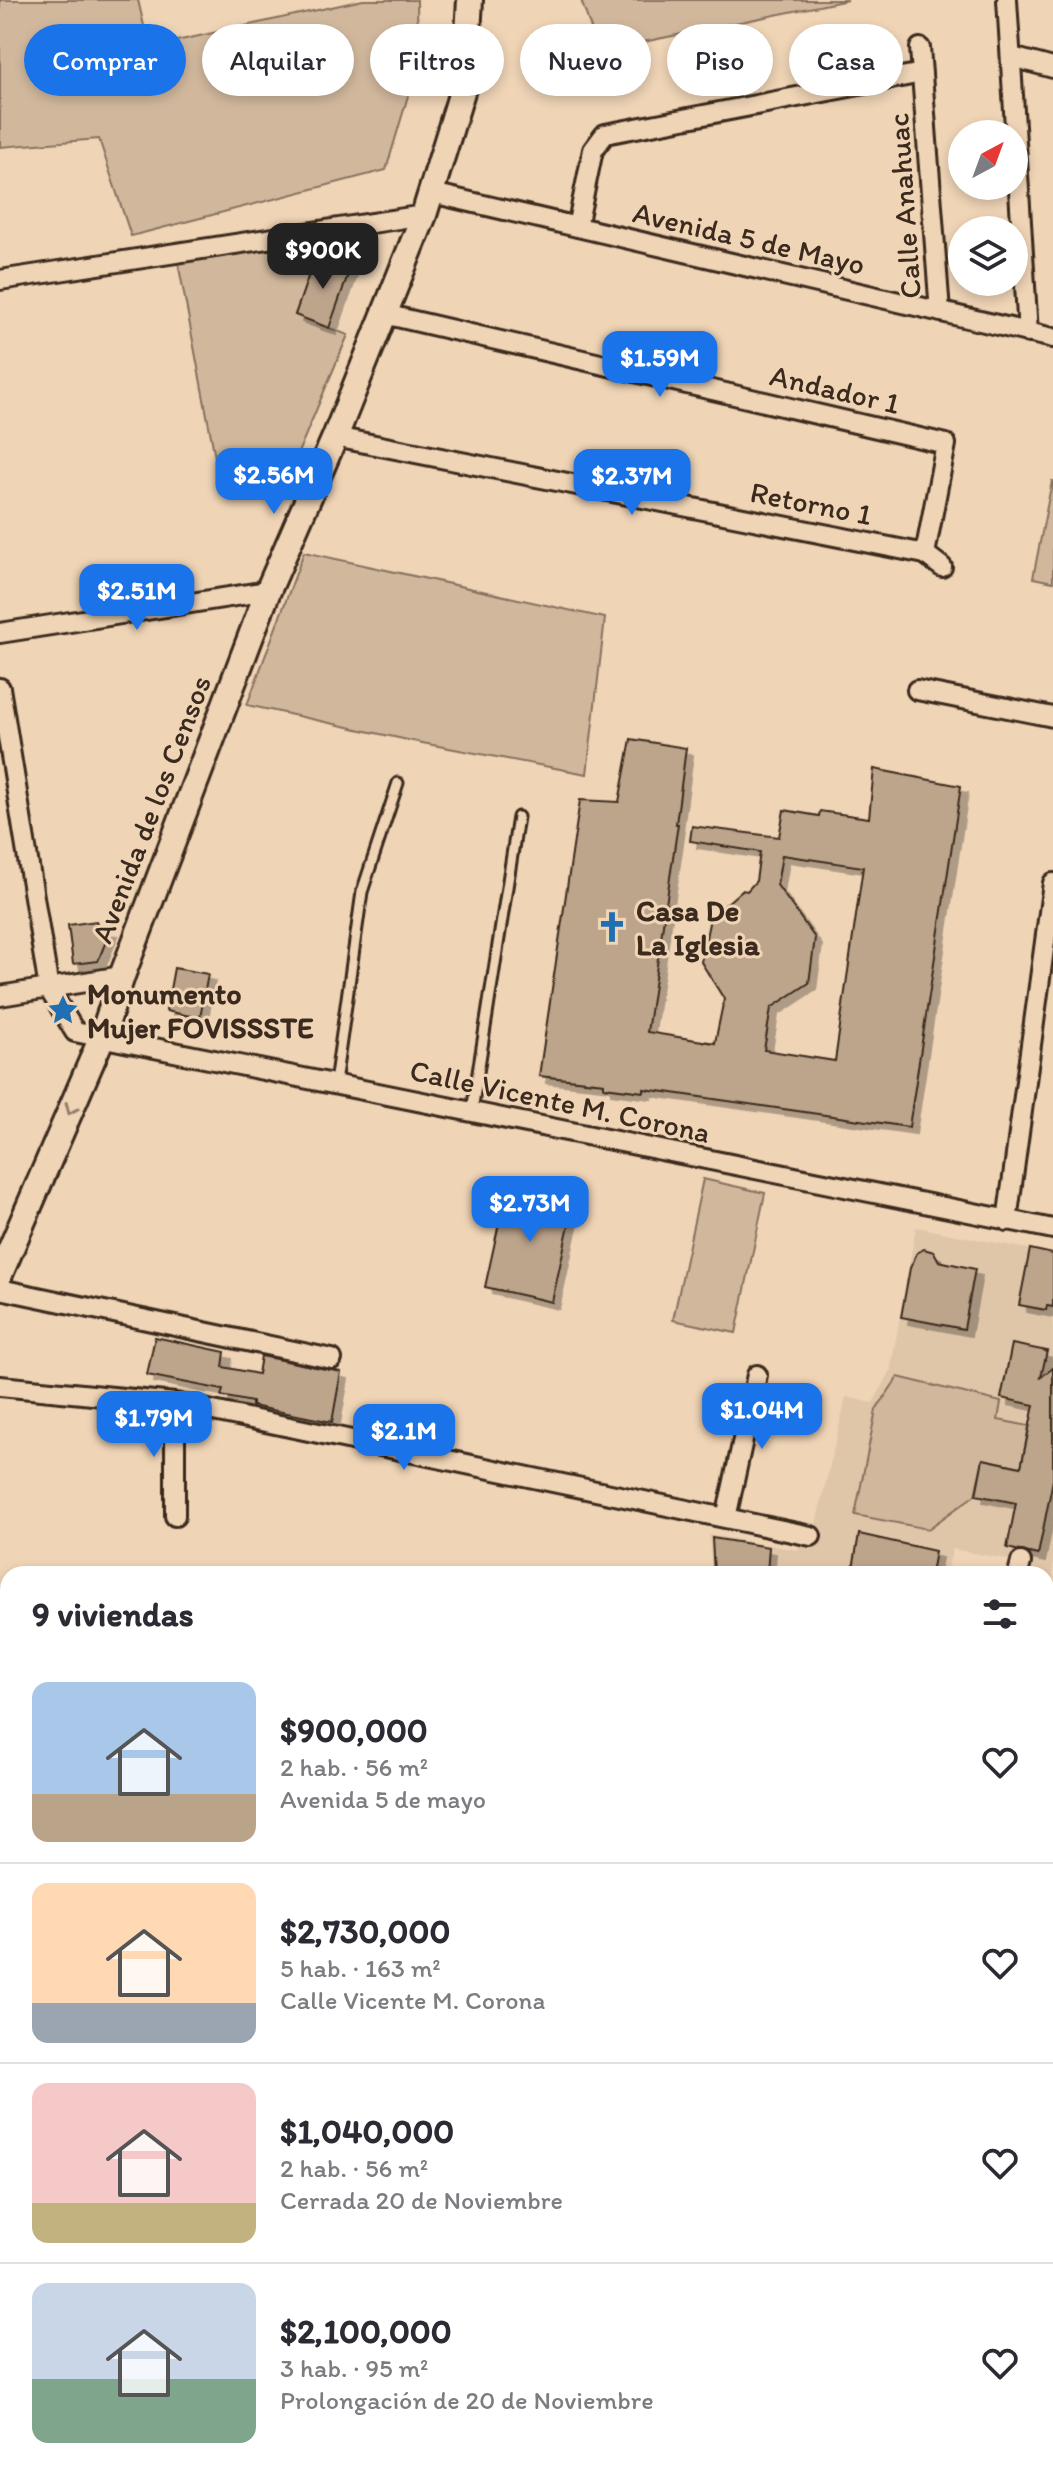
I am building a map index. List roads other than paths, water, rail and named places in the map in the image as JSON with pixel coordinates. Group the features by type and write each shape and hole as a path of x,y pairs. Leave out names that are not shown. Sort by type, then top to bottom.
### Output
{"street":[{"name":"Avenida de los Censos","path":"0,1274 102,1037 122,976 268,591 335,437 428,204 465,82 470,0"},
{"path":"1007,0 1028,333"},
{"name":"Calle Anahuac","path":"920,48 940,312"},
{"path":"1012,57 1053,68"},
{"path":"577,227 593,150 605,134 922,73"},
{"name":"Avenida 5 de Mayo","path":"428,204 577,227 1053,338"},
{"path":"0,280 428,204"},
{"name":"Andador 1","path":"384,314 946,444 925,554"},
{"name":"Retorno 1","path":"335,437 925,554 942,567"},
{"path":"0,633 268,591"},
{"path":"0,688 49,989"},
{"path":"917,690 1053,717"},
{"path":"1007,1221 1053,883"},
{"path":"0,996 122,976"},
{"name":"Calle Vicente M. Corona","path":"49,989 75,1032 1053,1229"},
{"path":"0,1289 332,1359"},
{"path":"726,1518 757,1375"},
{"path":"0,1386 175,1403 811,1536"},
{"path":"175,1403 175,1516"}],"lane":[{"path":"335,1083 362,892 398,783"},
{"path":"472,1111 518,817"}],"place":[{"name":"Casa De La Iglesia","path":"612,927"},
{"name":"Monumento Mujer FOVISSSTE","path":"63,1010"}]}
